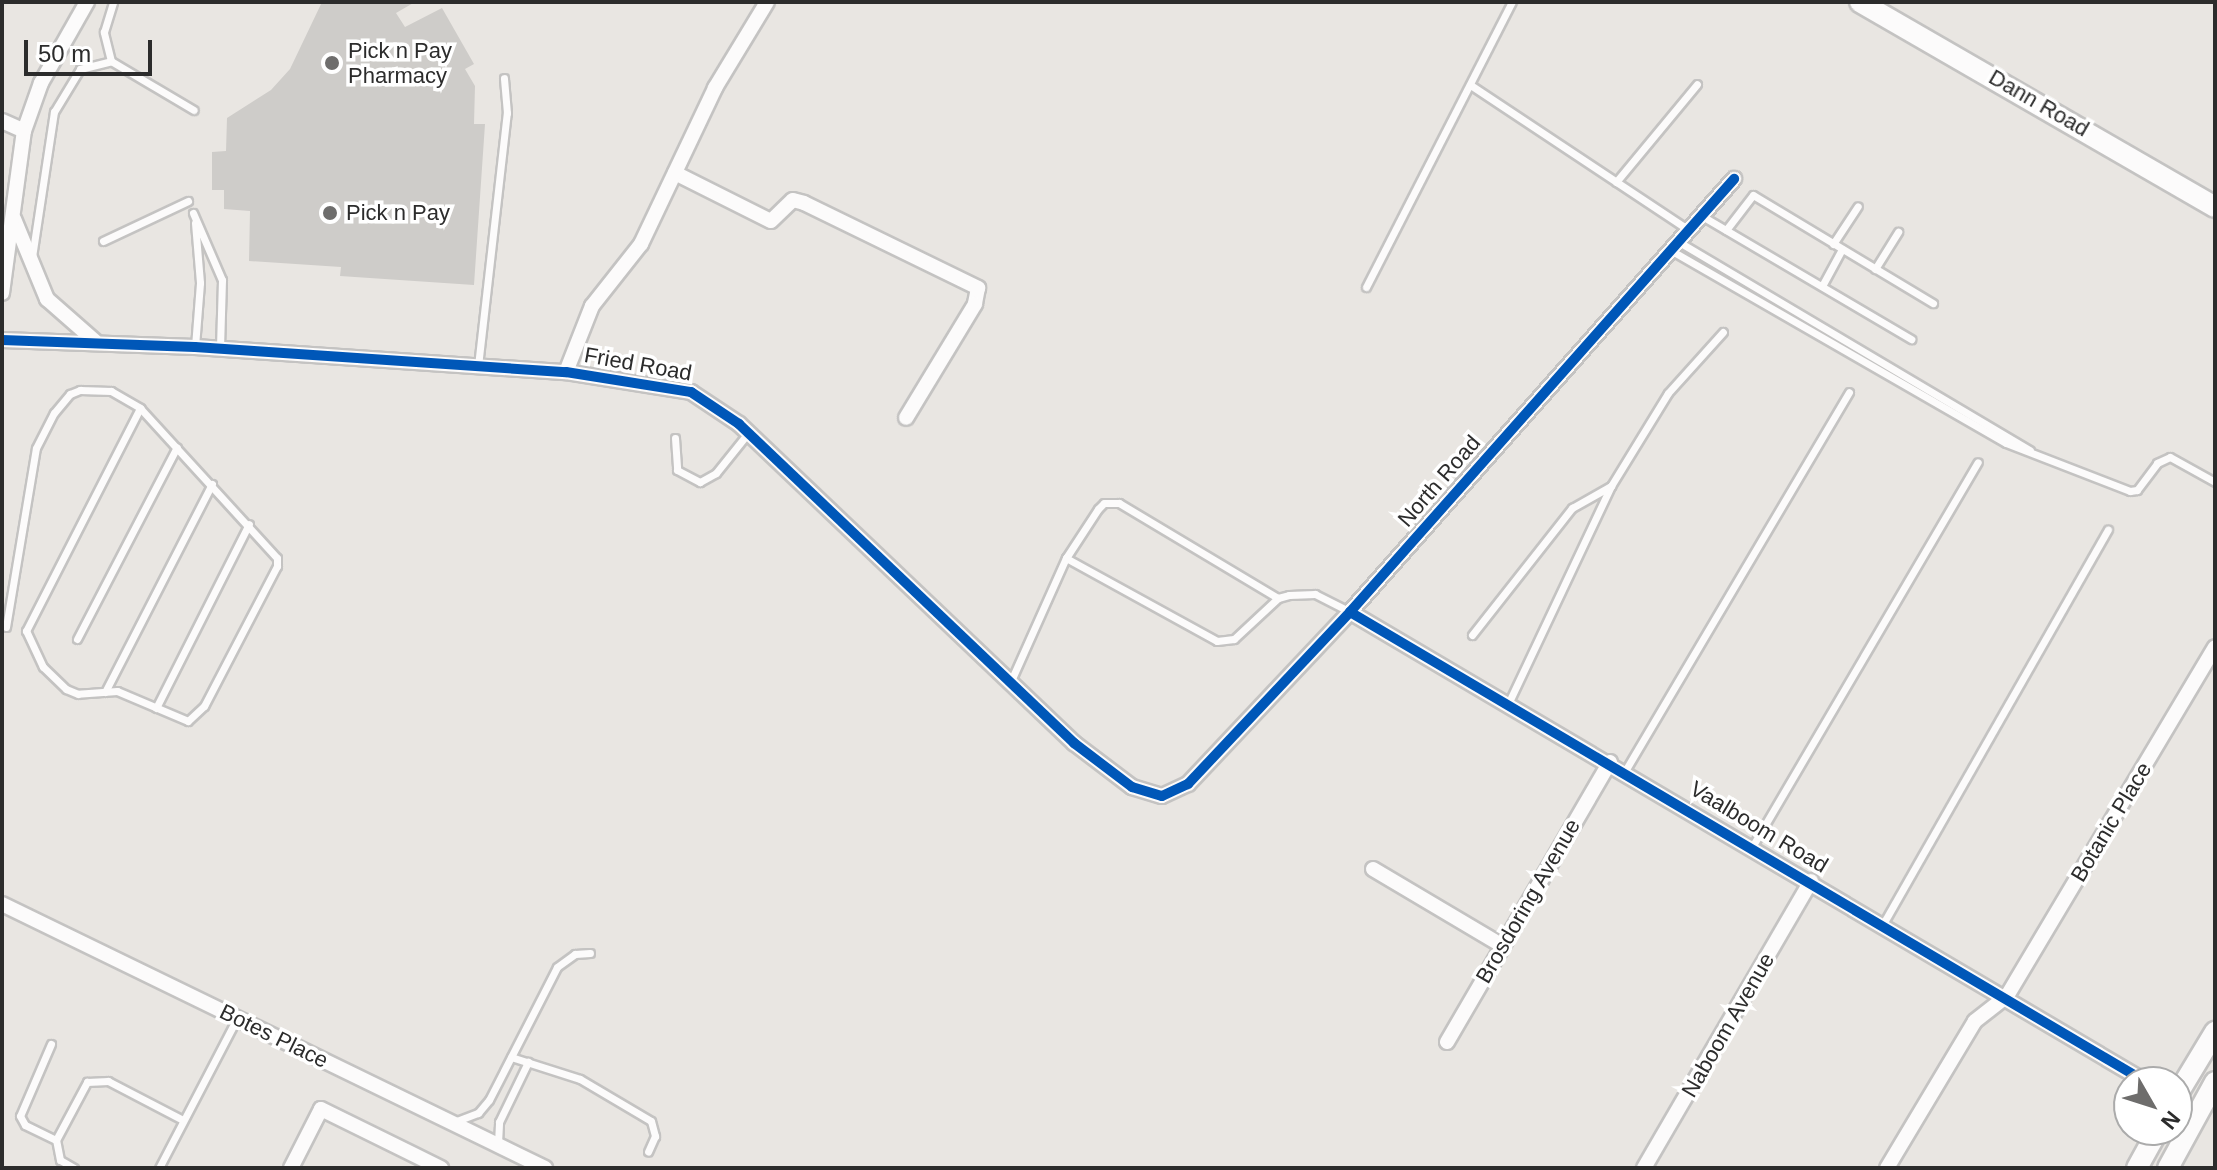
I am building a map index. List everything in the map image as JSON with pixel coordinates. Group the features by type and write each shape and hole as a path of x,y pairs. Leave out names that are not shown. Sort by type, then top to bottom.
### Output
{"main road":[{"name":"Dann Road","path":"1864,3 2215,207"},
{"path":"2193,1068 2215,1032"},
{"path":"2168,1168 2215,1082"},
{"path":"2137,1168 2149,1146"}],"street":[{"path":"2,293 24,131 41,83 87,2"},
{"path":"566,372 592,306 641,244 715,88 767,2"},
{"path":"2,121 24,131"},
{"path":"675,173 771,221 793,200 804,203 978,288 975,304 906,418"},
{"name":"North Road","path":"1162,796 1188,784 1350,612 1734,179"},
{"path":"13,215 31,267 47,299 96,342"},
{"name":"Fried Road","path":"2,340 220,348 478,369 566,372 675,387 707,399 748,433 1010,683 1116,776 1142,792 1162,796"},
{"name":"Vaalboom Road","path":"1350,612 2007,996 2120,1066"},
{"name":"Botanic Place","path":"2007,996 2215,647"},
{"name":"Brosdoring Avenue","path":"1447,1042 1610,762"},
{"path":"1373,869 1501,945"},
{"name":"Naboom Avenue","path":"1644,1168 1811,881"},
{"name":"Botes Place","path":"2,904 545,1168"},
{"path":"1887,1168 1975,1021 2007,996"},
{"path":"291,1168 321,1109 441,1168"},
{"path":"2193,1111 2197,1113"}],"lane":[{"path":"111,61 104,32 113,2"},
{"path":"1366,287 1472,86 1512,2"},
{"path":"31,267 54,112 80,69 111,61 194,110"},
{"path":"478,369 507,113 504,78"},
{"path":"1616,182 1697,84"},
{"path":"1472,86 1687,229"},
{"path":"1726,230 1753,195 1933,303"},
{"path":"103,241 188,201"},
{"path":"1833,244 1858,206"},
{"path":"195,347 200,283 193,213 222,280 220,348"},
{"path":"1700,215 1911,339"},
{"path":"1875,269 1898,232"},
{"path":"1673,246 2031,451 2130,491 2137,490 2157,463 2170,457 2215,482"},
{"path":"1822,286 1842,249"},
{"path":"1508,704 1611,486 1668,393 1723,332"},
{"path":"80,390 111,391 140,408 272,549 277,566 197,716 179,720 130,695 105,692 78,694 53,679 26,631 4,627 31,465 54,413 70,394 80,390"},
{"path":"1625,771 1849,392"},
{"path":"26,631 140,408"},
{"path":"675,438 677,470 700,482 716,473 748,433"},
{"path":"77,639 177,447"},
{"path":"1752,847 1978,462"},
{"path":"105,692 212,484"},
{"path":"1472,635 1572,508 1611,486"},
{"path":"1010,683 1066,558 1104,503 1119,503 1278,598"},
{"path":"156,708 249,524"},
{"path":"1883,924 2108,530"},
{"path":"1066,558 1217,641 1234,639 1278,598 1315,594 1350,612"},
{"path":"452,1123 478,1113 557,967 575,954 590,953"},
{"path":"159,1168 181,1119 237,1018"},
{"path":"51,1044 19,1107 25,1125 56,1140"},
{"path":"511,1057 580,1079 651,1121 655,1136 648,1152"},
{"path":"498,1145 499,1122 528,1062"},
{"path":"74,1168 60,1160 56,1140 80,1092 98,1079 181,1119"}],"building":[{"path":"322,2 415,2 396,13 405,27 442,8 474,64 465,69 475,86 474,124 485,124 474,285 340,276 341,267 249,261 250,211 224,209 224,190 212,190 212,152 226,151 227,118 271,90 290,69"}],"cycle path":[{"path":"2,340 195,347 566,372 691,392 739,424 1074,743 1132,787 1162,796 1188,784 1350,612 1734,179"},
{"path":"1350,612 2119,1066"}],"place":[{"name":"Pick n Pay Pharmacy","path":"332,63"},
{"name":"Pick n Pay","path":"330,213"}]}
